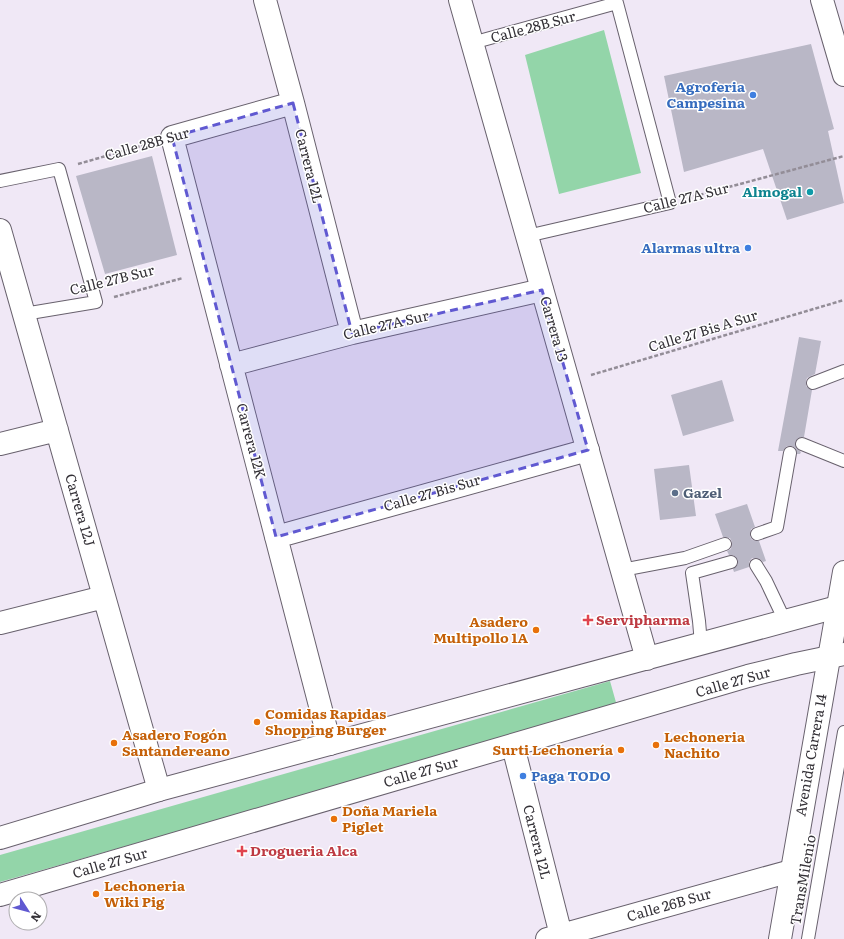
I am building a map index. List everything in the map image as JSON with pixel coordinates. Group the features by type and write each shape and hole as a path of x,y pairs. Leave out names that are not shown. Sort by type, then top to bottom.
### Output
{"street":[{"name":"Carrera 12L","path":"266,0 352,333"},
{"name":"Carrera 13","path":"460,0 647,659"},
{"path":"822,0 844,76"},
{"name":"Calle 28B Sur","path":"172,137 293,103"},
{"name":"Carrera 12K","path":"172,137 330,744"},
{"name":"Carrera 12J","path":"0,230 159,790"},
{"name":"Calle 27A Sur","path":"231,365 352,333 542,290"},
{"path":"0,444 57,430"},
{"name":"Calle 27 Bis Sur","path":"276,537 588,450"},
{"name":"Avenida Carrera 14","path":"780,939 791,872 839,654 837,607 844,572"},
{"path":"0,623 104,597"},
{"path":"0,838 159,790 837,607"},
{"name":"Calle 27 Sur","path":"0,895 748,676 839,654"},
{"name":"Carrera 12L","path":"513,746 557,938"},
{"name":"Calle 26B Sur","path":"557,938 791,872"}],"lane":[{"name":"Calle 28B Sur","path":"472,44 617,3 670,203"},
{"path":"0,181 59,169 96,302"},
{"name":"Calle 27A Sur","path":"527,236 670,203"},
{"name":"Calle 27B Sur","path":"24,314 96,302"},
{"path":"813,384 844,371"},
{"path":"802,444 844,461"},
{"path":"757,534 777,527 790,453"},
{"path":"622,570 685,558 725,544"},
{"path":"685,558 692,573 701,644"},
{"path":"692,573 731,562"},
{"path":"756,565 766,581 786,621"},
{"name":"TransMilenio","path":"808,939 844,732"}],"path":[{"name":"Calle 28B Sur","path":"59,169 172,137"},
{"name":"Calle 27A Sur","path":"670,203 844,156"},
{"name":"Calle 27B Sur","path":"96,302 206,271"},
{"name":"Calle 27 Bis A Sur","path":"569,382 844,300"}],"highlighted area":[{"path":"293,103 352,333 542,290 588,450 276,537 172,137"}],"green space":[{"path":"604,30 641,173 559,194 525,55"},
{"path":"610,681 617,706 0,882 0,855"}],"building":[{"path":"811,44 834,129 828,131 844,203 787,220 763,149 684,172 664,76"},
{"path":"152,156 177,255 105,274 76,176"},
{"path":"799,337 821,341 815,374 807,378 806,381 806,386 812,390 804,437 798,438 795,442 796,448 801,452 800,454 797,454 795,448 792,446 787,446 783,451 778,451"},
{"path":"722,380 734,421 683,436 671,395"},
{"name":"Gazel","path":"689,465 696,516 660,520 654,469"},
{"path":"747,504 755,527 751,529 750,536 752,540 759,541 766,561 763,562 760,559 752,558 749,562 749,567 734,572 733,569 738,564 738,560 733,555 729,555 727,551 731,549 732,542 730,538 723,537 715,514"}],"place":[{"name":"Agroferia Campesina","path":"753,95"},
{"name":"Almogal","path":"810,192"},
{"name":"Alarmas ultra","path":"748,248"},
{"name":"Gazel","path":"675,493"},
{"name":"Servipharma","path":"588,620"},
{"name":"Asadero Multipollo 1A","path":"536,630"},
{"name":"Comidas Rapidas Shopping Burger","path":"257,722"},
{"name":"Asadero Fogón Santandereano","path":"114,743"},
{"name":"Lechoneria Nachito","path":"656,745"},
{"name":"Surti Lechonería","path":"621,750"},
{"name":"Paga TODO","path":"523,776"},
{"name":"Doña Mariela Piglet","path":"334,819"},
{"name":"Drogueria Alca","path":"242,851"},
{"name":"Lechoneria Wiki Pig","path":"96,894"}]}
